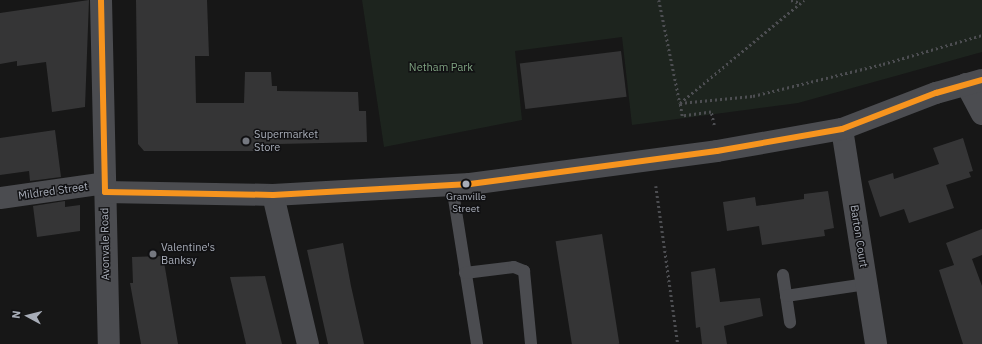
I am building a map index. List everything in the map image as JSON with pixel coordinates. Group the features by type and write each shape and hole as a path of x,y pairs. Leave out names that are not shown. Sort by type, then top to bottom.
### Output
{"street":[{"name":"Avonvale Road","path":"101,0 109,344"},
{"name":"Mildred Street","path":"0,198 60,190 105,188 273,195 452,186 717,152 842,129 974,82"},
{"path":"974,82 982,114"},
{"name":"Barton Court","path":"842,129 876,344"},
{"path":"273,195 308,344"}],"lane":[{"path":"452,186 477,344"},
{"path":"465,273 514,268 524,271 531,344"},
{"path":"783,276 790,322"},
{"path":"786,296 866,284"}],"path":[{"path":"659,0 682,116 711,112 717,152"},
{"path":"790,0 800,3"},
{"path":"680,103 804,0"},
{"path":"680,103 753,96 883,64 982,35"},
{"path":"652,160 678,344"}],"green space":[{"name":"Netham Park","path":"362,0 982,0 982,52 798,103 632,125 622,37 515,51 522,120 384,147"}],"building":[{"path":"89,0 85,107 52,112 46,62 17,66 17,61 0,64 0,13"},
{"path":"136,0 207,0 209,56 195,56 196,103 244,103 245,72 271,72 272,86 277,86 277,91 358,92 359,111 366,111 367,142 278,144 278,151 144,151 138,144"},
{"path":"621,51 627,97 525,109 520,63"},
{"path":"55,130 61,177 30,181 29,171 0,175 0,138"},
{"path":"963,138 973,171 969,172 971,177 946,185 954,208 909,223 904,209 880,217 868,181 893,173 894,179 939,164 933,148"},
{"path":"828,191 834,228 824,230 825,236 762,245 759,226 727,231 723,202 755,197 756,206 804,199 804,194"},
{"path":"65,201 65,207 80,205 80,231 37,237 33,206"},
{"path":"982,229 982,255 972,259 982,286 982,344 963,344 939,270 954,265 946,243"},
{"path":"602,234 619,344 572,344 556,241"},
{"path":"343,243 364,344 328,344 307,250"},
{"path":"163,256 178,344 141,344 130,283 133,283 132,257"},
{"path":"715,268 720,302 760,298 763,316 724,326 727,344 702,344 700,327 696,328 691,272"},
{"path":"265,276 282,344 246,344 230,277"}],"transit line":[{"path":"101,0 105,192"},
{"path":"105,192 273,195 470,184 717,151 842,129 936,93 982,80"}],"place":[{"name":"Supermarket Store","path":"246,141"},
{"name":"Granville Street","path":"466,184"},
{"name":"Valentine's Banksy","path":"153,254"}]}
